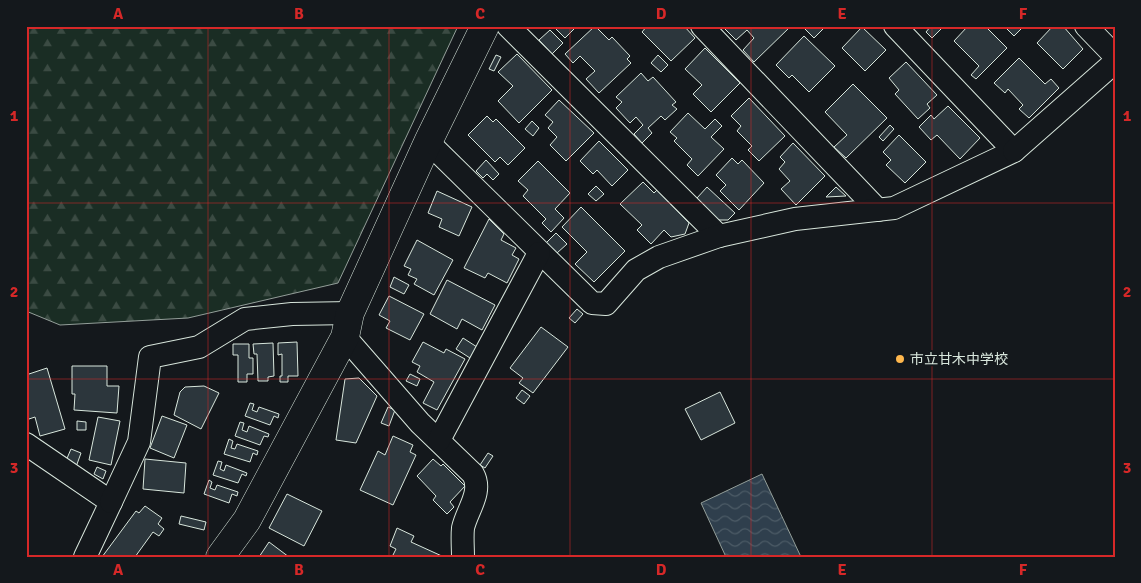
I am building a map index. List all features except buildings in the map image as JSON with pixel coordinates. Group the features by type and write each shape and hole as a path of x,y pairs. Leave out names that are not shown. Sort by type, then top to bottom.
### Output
{"street":[{"path":"220,557 247,520 347,325 428,142 485,26"},
{"path":"508,26 718,236"},
{"path":"702,26 878,210"},
{"path":"896,26 1014,151"},
{"path":"1086,26 1115,56"},
{"path":"428,142 592,303 606,304 636,270 659,257 718,236 795,219 894,208 1014,151 1115,62"},
{"path":"439,440 539,253"},
{"path":"86,557 139,442 150,357 199,347 245,319 292,314 347,325 420,423 439,440 476,481 476,493 463,528 463,557"},
{"path":"26,444 111,502"}],"green space":[{"path":"26,26 458,26 338,283 188,318 60,325 26,311"}],"water":[{"path":"762,474 801,557 726,557 701,503"}],"place":[{"name":"市立甘木中学校","path":"900,359"}]}
